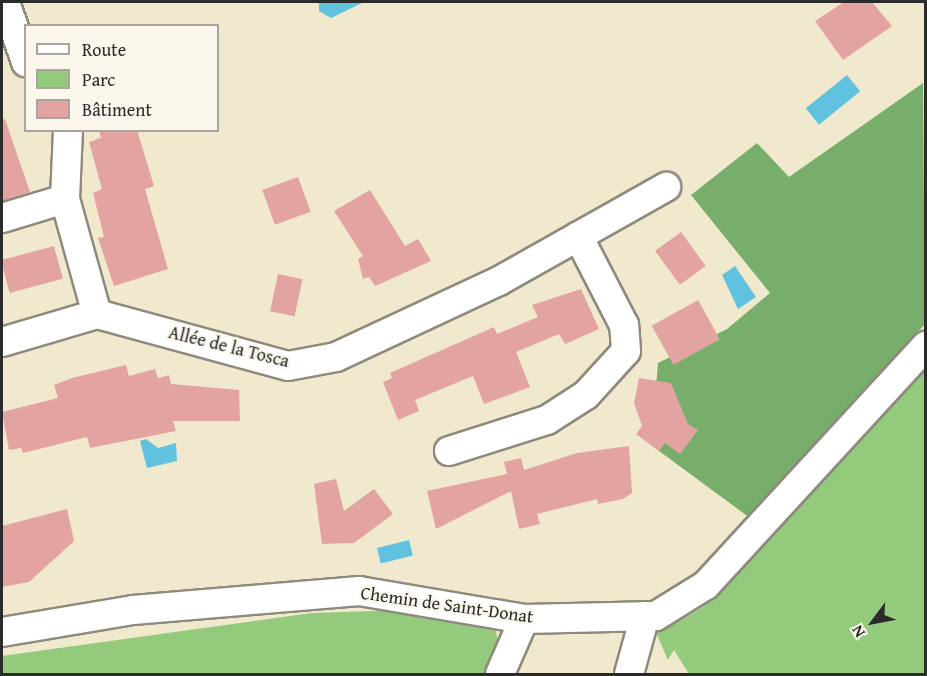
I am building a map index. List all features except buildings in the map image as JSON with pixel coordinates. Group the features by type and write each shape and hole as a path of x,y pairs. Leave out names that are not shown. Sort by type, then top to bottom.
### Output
{"street":[{"path":"5,2 24,56"},
{"path":"2,342 97,314 65,199 68,132"},
{"name":"Allée de la Tosca","path":"97,314 288,366 336,357 500,281 666,187"},
{"path":"2,218 65,199"},
{"path":"449,451 547,420 586,394 626,351 624,325 578,236"},
{"name":"Chemin de Saint-Donat","path":"2,632 133,610 359,591 524,619 645,616 684,602 706,585 926,346"},
{"path":"629,675 645,616"},
{"path":"500,675 524,619"}],"green space":[{"path":"923,83 925,324 750,518 651,445 658,363 727,329 770,293 691,195 757,143 789,177"},
{"path":"925,367 925,674 689,674 674,650 668,660 654,628 678,622 703,607"},
{"path":"403,610 494,623 498,641 489,674 2,674 2,656 312,613"}],"water":[{"path":"319,2 364,2 331,18 319,11"},
{"path":"847,75 860,91 819,125 806,108"},
{"path":"735,266 756,297 738,309 722,275"},
{"path":"146,439 158,448 176,443 177,461 147,468 140,441"},
{"path":"409,540 413,556 381,564 377,548"}]}
